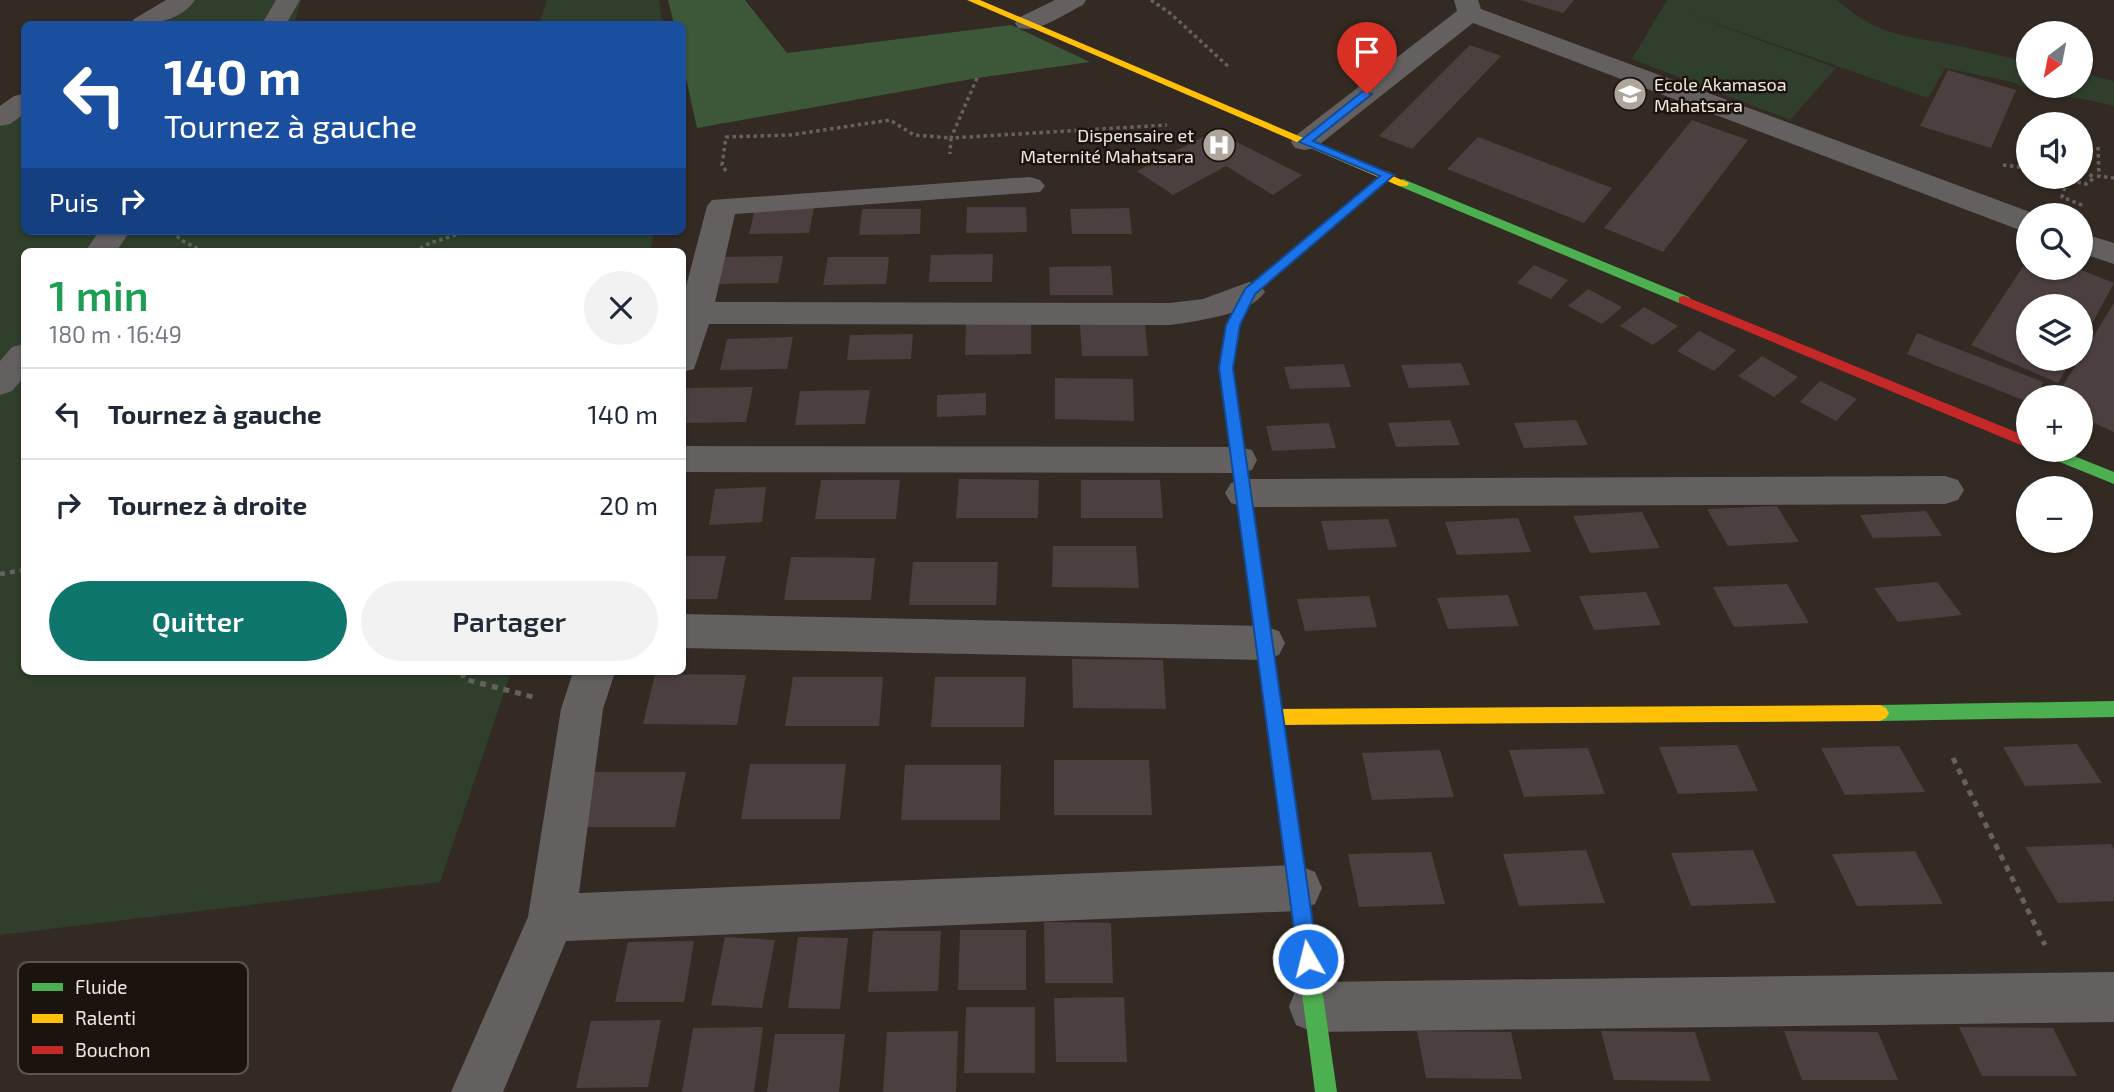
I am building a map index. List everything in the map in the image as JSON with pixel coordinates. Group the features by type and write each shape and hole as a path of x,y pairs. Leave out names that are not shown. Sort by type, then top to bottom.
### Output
{"street":[{"path":"148,21 183,0"},
{"path":"276,21 288,0"},
{"path":"972,0 1244,117 2016,438"},
{"path":"1027,23 1074,0"},
{"path":"1304,142 1468,6 2016,217"},
{"path":"0,118 21,104"},
{"path":"696,313 1170,314 1208,309 1249,292 1388,175"},
{"path":"686,347 722,206 1030,186"},
{"path":"2093,246 2114,254"},
{"path":"1249,292 1233,325 1226,368 1326,1092"},
{"path":"0,383 21,358"},
{"path":"686,459 1242,476 1945,491"},
{"path":"2075,462 2114,478"},
{"path":"686,631 1264,643"},
{"path":"477,1092 552,918 588,690"},
{"path":"1275,717 1932,713 2114,709"},
{"path":"552,918 1298,888"},
{"path":"1314,1007 2091,997"}],"path":[{"path":"1151,0 1171,14 1250,85 1256,97 1253,108 1244,117"},
{"path":"953,191 951,138 976,78"},
{"path":"722,206 732,179 722,165 726,137 790,135 890,120 914,135 951,138 1167,125"},
{"path":"2098,147 2099,176"},
{"path":"2003,165 2016,167"},
{"path":"2093,176 2114,177"},
{"path":"2064,189 2062,197 2078,203"},
{"path":"176,235 196,248"},
{"path":"421,248 455,235"},
{"path":"0,574 21,570"},
{"path":"463,675 464,679 588,690"},
{"path":"1932,713 2091,997"}],"green space":[{"path":"183,0 301,0 295,21 150,21"},
{"path":"547,0 659,0 662,21 540,21"},
{"path":"668,0 745,0 787,53 1011,25 1090,62 977,78 697,128 686,78 686,21 673,21"},
{"path":"1667,0 1837,0 1863,20 1887,31 2016,59 2016,84 1945,68 1928,98 1683,12 1836,68 1790,120 1632,59"},
{"path":"2093,76 2114,81 2114,106 2079,98 2093,98"},
{"path":"21,112 21,235 653,235 651,248 21,248 21,675 510,675 440,882 0,935 0,127"}],"building":[{"path":"1520,0 1574,0 1563,13"},
{"path":"1470,45 1501,56 1412,149 1379,136"},
{"path":"1948,70 2016,90 1991,148 1920,126"},
{"path":"1692,120 1748,140 1663,252 1604,228"},
{"path":"1215,131 1302,175 1273,195 1226,166 1173,195 1137,171"},
{"path":"1478,137 1612,188 1584,223 1447,169"},
{"path":"967,207 1026,207 1027,232 966,233"},
{"path":"814,208 809,233 749,234 755,209"},
{"path":"1129,208 1132,234 1072,234 1070,209"},
{"path":"862,209 921,209 920,234 859,235"},
{"path":"993,254 992,282 929,282 931,255"},
{"path":"783,256 778,283 715,284 722,257"},
{"path":"828,257 889,257 886,284 823,285"},
{"path":"1534,265 1568,280 1551,299 1517,283"},
{"path":"1111,266 1113,295 1050,295 1049,267"},
{"path":"2093,275 2114,283 2093,322 2093,294 2016,294 2016,365 1971,345 2016,277 2016,280 2093,280"},
{"path":"1588,289 1622,307 1602,324 1568,306"},
{"path":"2114,303 2114,432 2093,422 2093,385 2063,385 2072,371 2093,371 2093,337"},
{"path":"1644,307 1678,326 1653,345 1620,326"},
{"path":"1031,323 1031,354 965,355 966,324"},
{"path":"1145,324 1148,356 1082,356 1080,325"},
{"path":"1699,331 1736,350 1714,371 1677,351"},
{"path":"1917,333 2043,382 2042,385 2016,385 2016,397 1907,354"},
{"path":"913,334 911,359 847,360 850,335"},
{"path":"793,337 787,369 720,370 727,339"},
{"path":"1762,356 1798,377 1774,397 1738,376"},
{"path":"1461,363 1470,385 1409,388 1401,365"},
{"path":"1344,364 1351,387 1290,389 1284,367"},
{"path":"2031,371 2065,371 2058,383"},
{"path":"1055,378 1133,379 1134,421 1055,419"},
{"path":"1820,381 1857,399 1836,421 1800,402"},
{"path":"753,387 746,422 686,423 686,388"},
{"path":"870,390 865,424 795,425 800,391"},
{"path":"986,393 986,415 937,417 937,395"},
{"path":"1450,420 1460,445 1396,447 1388,423"},
{"path":"1576,420 1588,445 1524,448 1514,423"},
{"path":"1329,423 1336,448 1272,451 1266,426"},
{"path":"959,479 1039,480 1038,518 956,518"},
{"path":"821,480 900,480 896,519 815,519"},
{"path":"1081,480 1160,480 1163,518 1081,518"},
{"path":"766,487 762,522 709,525 715,489"},
{"path":"1777,506 1799,542 1728,546 1707,509"},
{"path":"1926,511 1942,536 1873,538 1860,515"},
{"path":"1642,512 1660,548 1590,553 1573,516"},
{"path":"1518,518 1531,552 1457,555 1445,522"},
{"path":"1388,519 1397,547 1328,550 1321,521"},
{"path":"1053,546 1136,546 1139,588 1052,587"},
{"path":"686,556 726,556 717,599 686,599"},
{"path":"791,557 875,558 871,600 784,600"},
{"path":"913,562 998,562 996,605 909,605"},
{"path":"1937,582 1962,615 1898,622 1874,588"},
{"path":"1787,584 1809,623 1734,627 1713,587"},
{"path":"1646,592 1661,625 1594,630 1579,596"},
{"path":"1508,595 1519,626 1448,629 1437,598"},
{"path":"1369,596 1377,627 1305,631 1297,599"},
{"path":"1072,659 1163,660 1166,709 1073,708"},
{"path":"655,675 746,675 737,725 643,724"},
{"path":"793,677 883,677 879,726 785,726"},
{"path":"935,677 1026,677 1024,727 931,727"},
{"path":"2077,744 2102,783 2025,786 2003,747"},
{"path":"1737,745 1758,791 1678,794 1659,747"},
{"path":"1899,746 1925,792 1845,795 1821,748"},
{"path":"1588,748 1605,794 1524,797 1509,750"},
{"path":"1440,750 1454,797 1372,800 1362,753"},
{"path":"1054,760 1149,760 1152,815 1054,815"},
{"path":"750,764 846,764 840,819 741,819"},
{"path":"905,765 1001,765 1000,820 901,820"},
{"path":"590,772 686,772 675,827 575,827"},
{"path":"2111,844 2114,849 2114,901 2058,903 2025,847"},
{"path":"1586,850 1605,903 1519,906 1503,854"},
{"path":"1753,850 1776,903 1691,906 1671,853"},
{"path":"1915,851 1943,904 1857,906 1832,854"},
{"path":"1431,852 1445,904 1359,907 1348,854"},
{"path":"1044,922 1111,923 1113,983 1045,983"},
{"path":"960,930 1026,930 1026,990 958,990"},
{"path":"873,931 941,931 938,991 868,992"},
{"path":"725,937 775,940 762,1008 711,1005"},
{"path":"798,937 848,938 840,1009 788,1008"},
{"path":"694,941 684,1002 615,1002 628,942"},
{"path":"1124,997 1127,1062 1056,1062 1054,998"},
{"path":"966,1007 1035,1007 1035,1073 964,1073"},
{"path":"661,1020 648,1087 576,1088 591,1021"},
{"path":"763,1027 754,1092 682,1092 693,1028"},
{"path":"1959,1027 2053,1028 2077,1076 1982,1076"},
{"path":"958,1031 956,1092 883,1092 887,1032"},
{"path":"1417,1031 1511,1032 1522,1079 1426,1078"},
{"path":"1601,1031 1695,1032 1711,1081 1614,1080"},
{"path":"1784,1031 1878,1032 1898,1080 1802,1080"},
{"path":"775,1034 845,1034 839,1092 767,1092"}],"traffic: fast":[{"path":"1403,183 1684,300"},
{"path":"2075,462 2114,478"},
{"path":"1259,608 1326,1092"},
{"path":"1880,713 2114,709"}],"traffic: slow":[{"path":"972,0 1403,183"},
{"path":"1275,717 1880,713"}],"traffic: jam":[{"path":"1259,608 1226,368 1233,325 1249,292 1388,175"},
{"path":"1684,300 2016,438"}],"place":[{"name":"Ecole Akamasoa Mahatsara","path":"1630,94"},
{"name":"Dispensaire et Maternité Mahatsara","path":"1219,145"}],"route":[{"path":"1308,959 1226,368 1233,325 1249,292 1388,175 1304,142 1367,94"}]}
